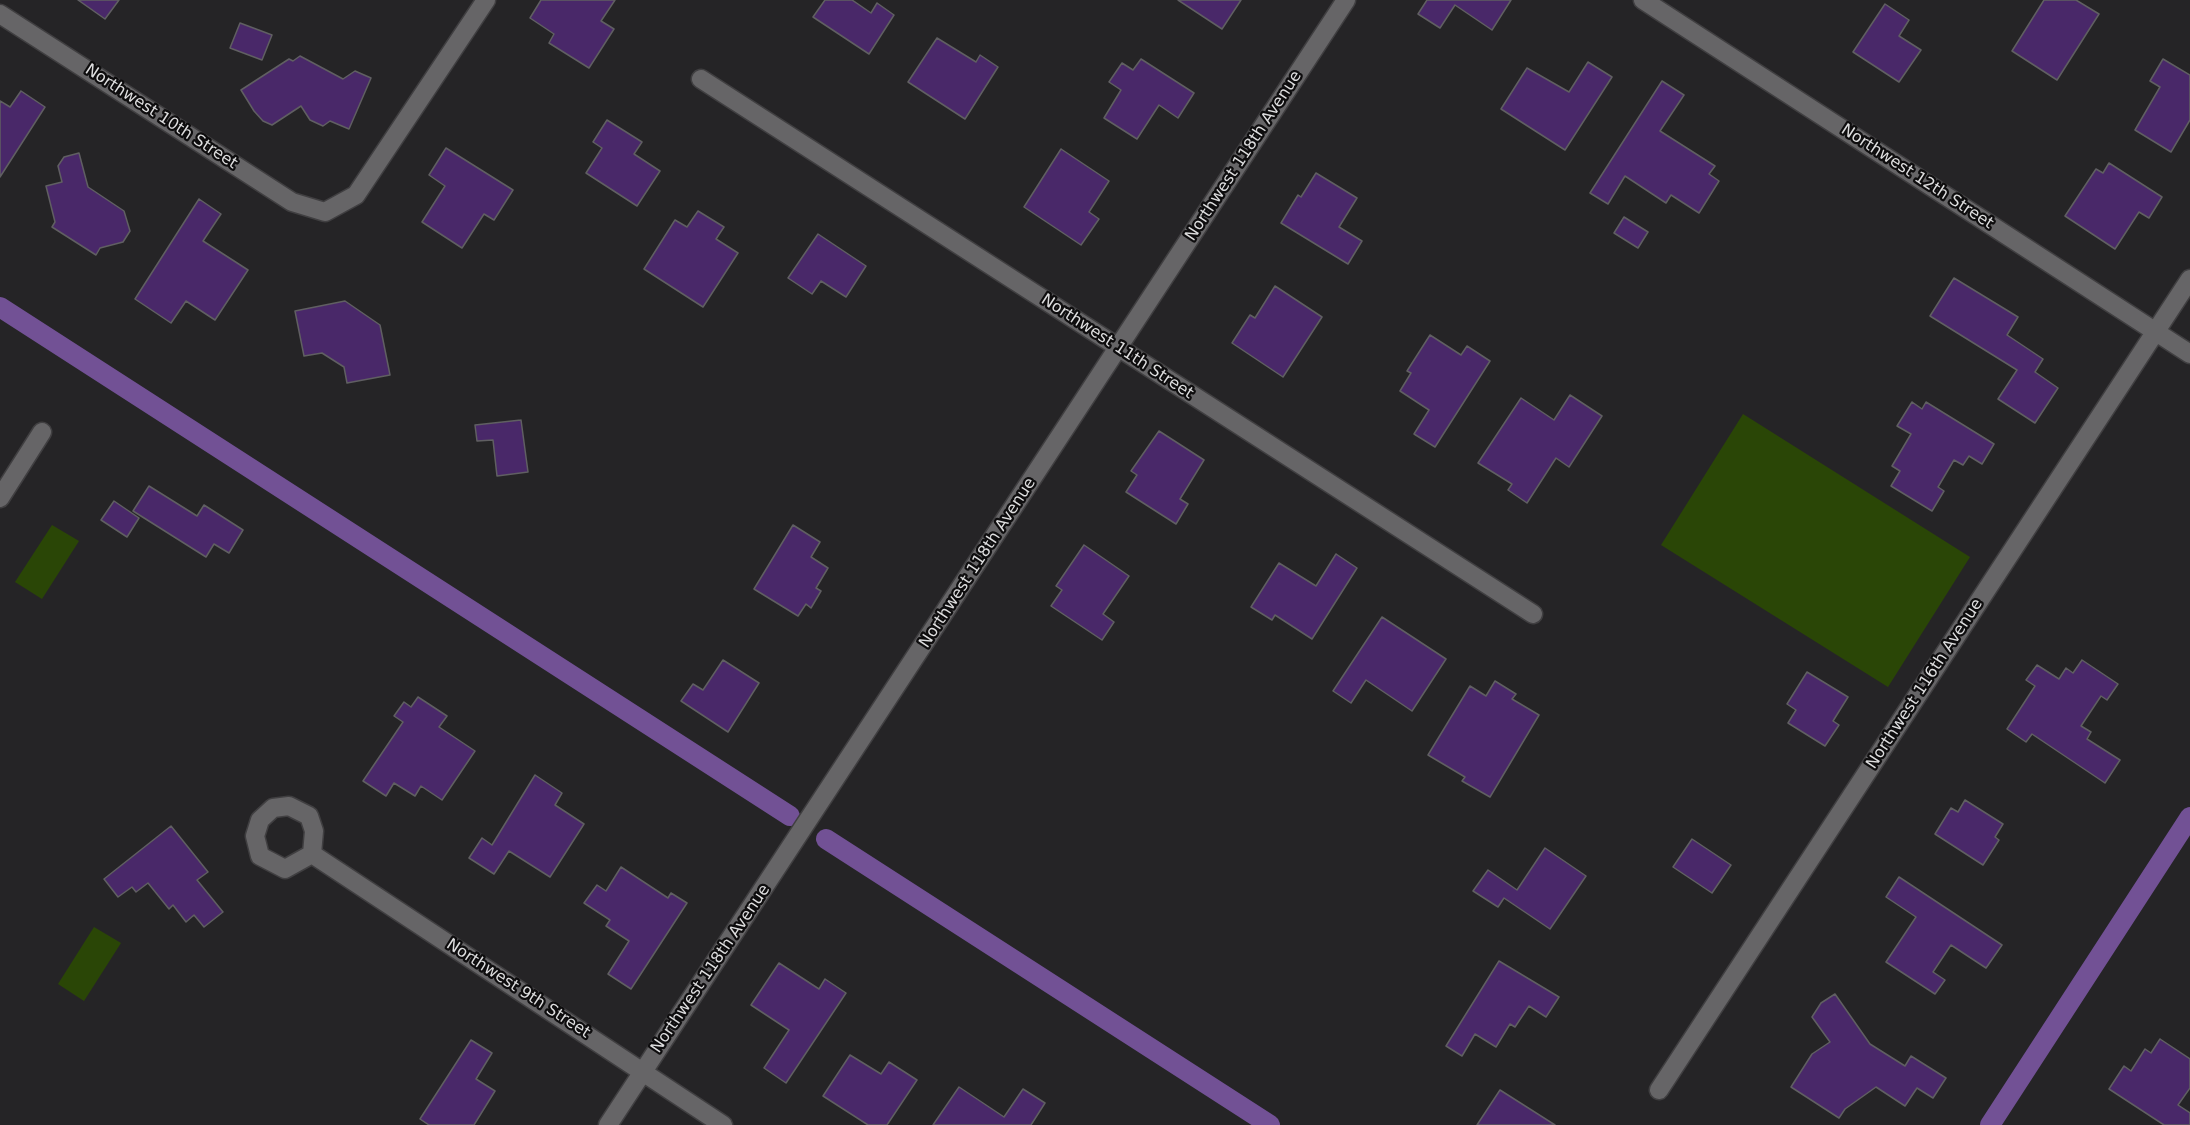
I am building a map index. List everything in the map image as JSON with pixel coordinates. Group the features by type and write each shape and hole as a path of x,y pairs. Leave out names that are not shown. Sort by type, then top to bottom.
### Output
{"street":[{"name":"Northwest 10th Street","path":"0,14 292,202 325,212 356,195 486,0"},
{"name":"Northwest 118th Avenue","path":"608,1125 1346,0"},
{"name":"Northwest 12th Street","path":"1643,0 2190,354"},
{"name":"Northwest 11th Street","path":"700,79 1533,614"},
{"name":"Northwest 116th Avenue","path":"1659,1090 2190,279"},
{"path":"0,498 42,432"},
{"name":"Northwest 9th Street","path":"312,854 723,1125"}],"green space":[{"path":"1743,414 1970,557 1888,687 1661,545"},
{"path":"52,525 79,541 42,599 15,582"},
{"path":"94,927 121,943 84,1001 58,984"}],"building":[{"path":"78,0 119,0 105,19"},
{"path":"541,0 615,0 601,21 614,29 589,68 549,43 554,34 530,18"},
{"path":"825,0 852,0 871,13 877,3 894,15 869,54 813,17"},
{"path":"1178,0 1241,0 1222,29"},
{"path":"1427,0 1511,0 1492,30 1455,5 1440,28 1418,14"},
{"path":"2044,0 2076,0 2099,14 2057,80 2012,51"},
{"path":"1885,4 1909,20 1899,36 1921,50 1899,82 1853,52"},
{"path":"240,23 272,35 262,60 230,48"},
{"path":"937,38 976,62 980,55 998,67 965,119 908,82"},
{"path":"300,56 343,79 355,71 371,78 349,129 330,121 323,126 310,120 301,106 272,125 263,121 254,111 241,90 289,59 293,61"},
{"path":"1141,59 1194,93 1178,118 1159,105 1137,139 1104,118 1121,90 1109,82 1122,63 1133,70"},
{"path":"2163,59 2190,75 2190,120 2171,152 2135,130 2160,87 2150,81"},
{"path":"1588,62 1612,77 1565,150 1501,109 1527,68 1569,92"},
{"path":"1662,81 1684,95 1660,131 1715,166 1709,174 1719,181 1699,213 1671,195 1666,203 1625,176 1608,204 1590,193"},
{"path":"21,91 45,107 0,177 0,101 10,107"},
{"path":"607,120 642,142 634,154 660,171 637,206 586,173 602,148 593,142"},
{"path":"446,148 513,190 494,220 484,214 462,248 422,222 445,186 429,175"},
{"path":"1061,149 1109,181 1089,212 1099,219 1081,245 1024,207"},
{"path":"79,153 88,187 124,211 130,231 123,242 100,248 96,255 52,227 55,222 46,186 62,182 58,166 64,157"},
{"path":"2109,163 2162,197 2149,218 2139,212 2115,249 2065,216 2096,169 2103,173"},
{"path":"1316,173 1357,198 1339,227 1362,241 1348,264 1281,223 1298,195 1301,197"},
{"path":"199,199 221,214 203,241 248,270 215,320 186,301 171,323 135,299"},
{"path":"698,211 724,227 716,239 738,253 703,307 644,269 675,220 687,227"},
{"path":"1624,217 1648,232 1638,248 1614,233"},
{"path":"818,234 866,266 846,297 821,281 812,294 788,278"},
{"path":"1954,278 2018,317 2007,335 2043,359 2035,372 2058,388 2035,423 1998,399 2017,370 1930,316"},
{"path":"1275,286 1322,317 1283,377 1232,343 1250,315 1255,318"},
{"path":"345,301 380,325 390,375 347,383 344,367 322,353 304,356 295,311"},
{"path":"1430,335 1461,355 1467,346 1490,361 1435,447 1414,434 1429,410 1400,391 1411,373 1407,371"},
{"path":"1570,395 1602,416 1569,467 1556,458 1527,503 1508,490 1512,484 1478,463 1521,398 1554,420"},
{"path":"1912,402 1922,409 1926,402 1994,444 1982,464 1969,456 1963,465 1954,460 1938,487 1944,491 1932,511 1891,486 1900,471 1892,466 1911,434 1897,426"},
{"path":"521,420 528,472 497,476 493,440 477,441 475,425"},
{"path":"1159,431 1204,460 1180,499 1188,504 1176,524 1126,492 1137,475 1131,471"},
{"path":"149,486 197,516 204,505 243,530 229,553 214,544 206,557 133,511"},
{"path":"114,501 139,518 127,537 101,520"},
{"path":"793,525 820,542 811,557 828,568 816,588 821,591 811,608 806,604 798,616 754,589"},
{"path":"1084,545 1129,576 1103,614 1114,622 1102,640 1051,606 1062,590 1056,586"},
{"path":"1336,554 1357,568 1312,639 1275,615 1272,620 1251,607 1279,563 1316,586"},
{"path":"1382,617 1446,659 1412,711 1366,680 1351,703 1333,691"},
{"path":"723,660 759,683 728,732 681,701 693,684 703,690"},
{"path":"2082,660 2118,684 2107,700 2101,696 2081,726 2091,732 2087,739 2120,760 2105,783 2032,734 2026,742 2007,729 2035,686 2026,680 2037,665 2059,679 2066,668 2073,673"},
{"path":"1807,672 1848,697 1833,721 1839,725 1825,746 1788,723 1796,710 1787,704"},
{"path":"1495,681 1516,694 1512,699 1539,715 1490,797 1462,781 1465,777 1428,755 1470,686 1486,696"},
{"path":"418,697 447,716 439,727 475,751 442,800 421,786 415,796 394,783 386,796 363,781 403,722 394,716 404,702 411,707"},
{"path":"535,775 562,793 555,805 584,824 550,877 509,851 494,874 469,858 482,838 492,845"},
{"path":"1965,800 2003,824 1995,837 1999,840 1983,865 1935,834 1951,808 1958,812"},
{"path":"171,826 208,872 197,880 223,912 204,927 194,915 186,922 173,905 169,909 148,883 136,892 132,887 118,897 104,879"},
{"path":"1692,839 1731,865 1712,893 1673,867"},
{"path":"1545,848 1586,876 1550,929 1504,898 1498,907 1473,891 1488,870 1517,890"},
{"path":"621,867 668,898 671,893 687,903 631,989 608,974 629,941 606,926 610,920 584,903 597,885 606,891"},
{"path":"1899,877 2002,945 1986,968 1951,945 1933,972 1945,980 1935,994 1886,962 1916,917 1886,897"},
{"path":"1499,961 1559,997 1546,1017 1529,1006 1515,1027 1510,1024 1496,1047 1475,1034 1462,1056 1446,1046"},
{"path":"779,963 819,989 825,979 846,993 786,1083 764,1068 789,1030 751,1005"},
{"path":"1835,994 1870,1044 1905,1066 1911,1056 1946,1078 1933,1098 1917,1088 1905,1106 1876,1087 1845,1109 1839,1118 1791,1087 1812,1054 1830,1042 1812,1017 1821,1003"},
{"path":"2160,1039 2190,1059 2190,1088 2178,1105 2190,1113 2190,1125 2164,1125 2109,1089 2124,1066 2131,1071 2145,1049 2151,1053"},
{"path":"471,1040 492,1053 476,1079 495,1091 474,1125 429,1125 420,1119"},
{"path":"850,1055 881,1074 889,1062 917,1080 887,1125 868,1125 823,1096"},
{"path":"959,1087 1004,1117 1023,1089 1045,1103 1031,1125 933,1125"},
{"path":"1500,1090 1555,1125 1477,1125"}],"waterway":[{"path":"0,307 790,816"},
{"path":"1990,1125 2190,817"},
{"path":"826,839 1270,1125"}]}
